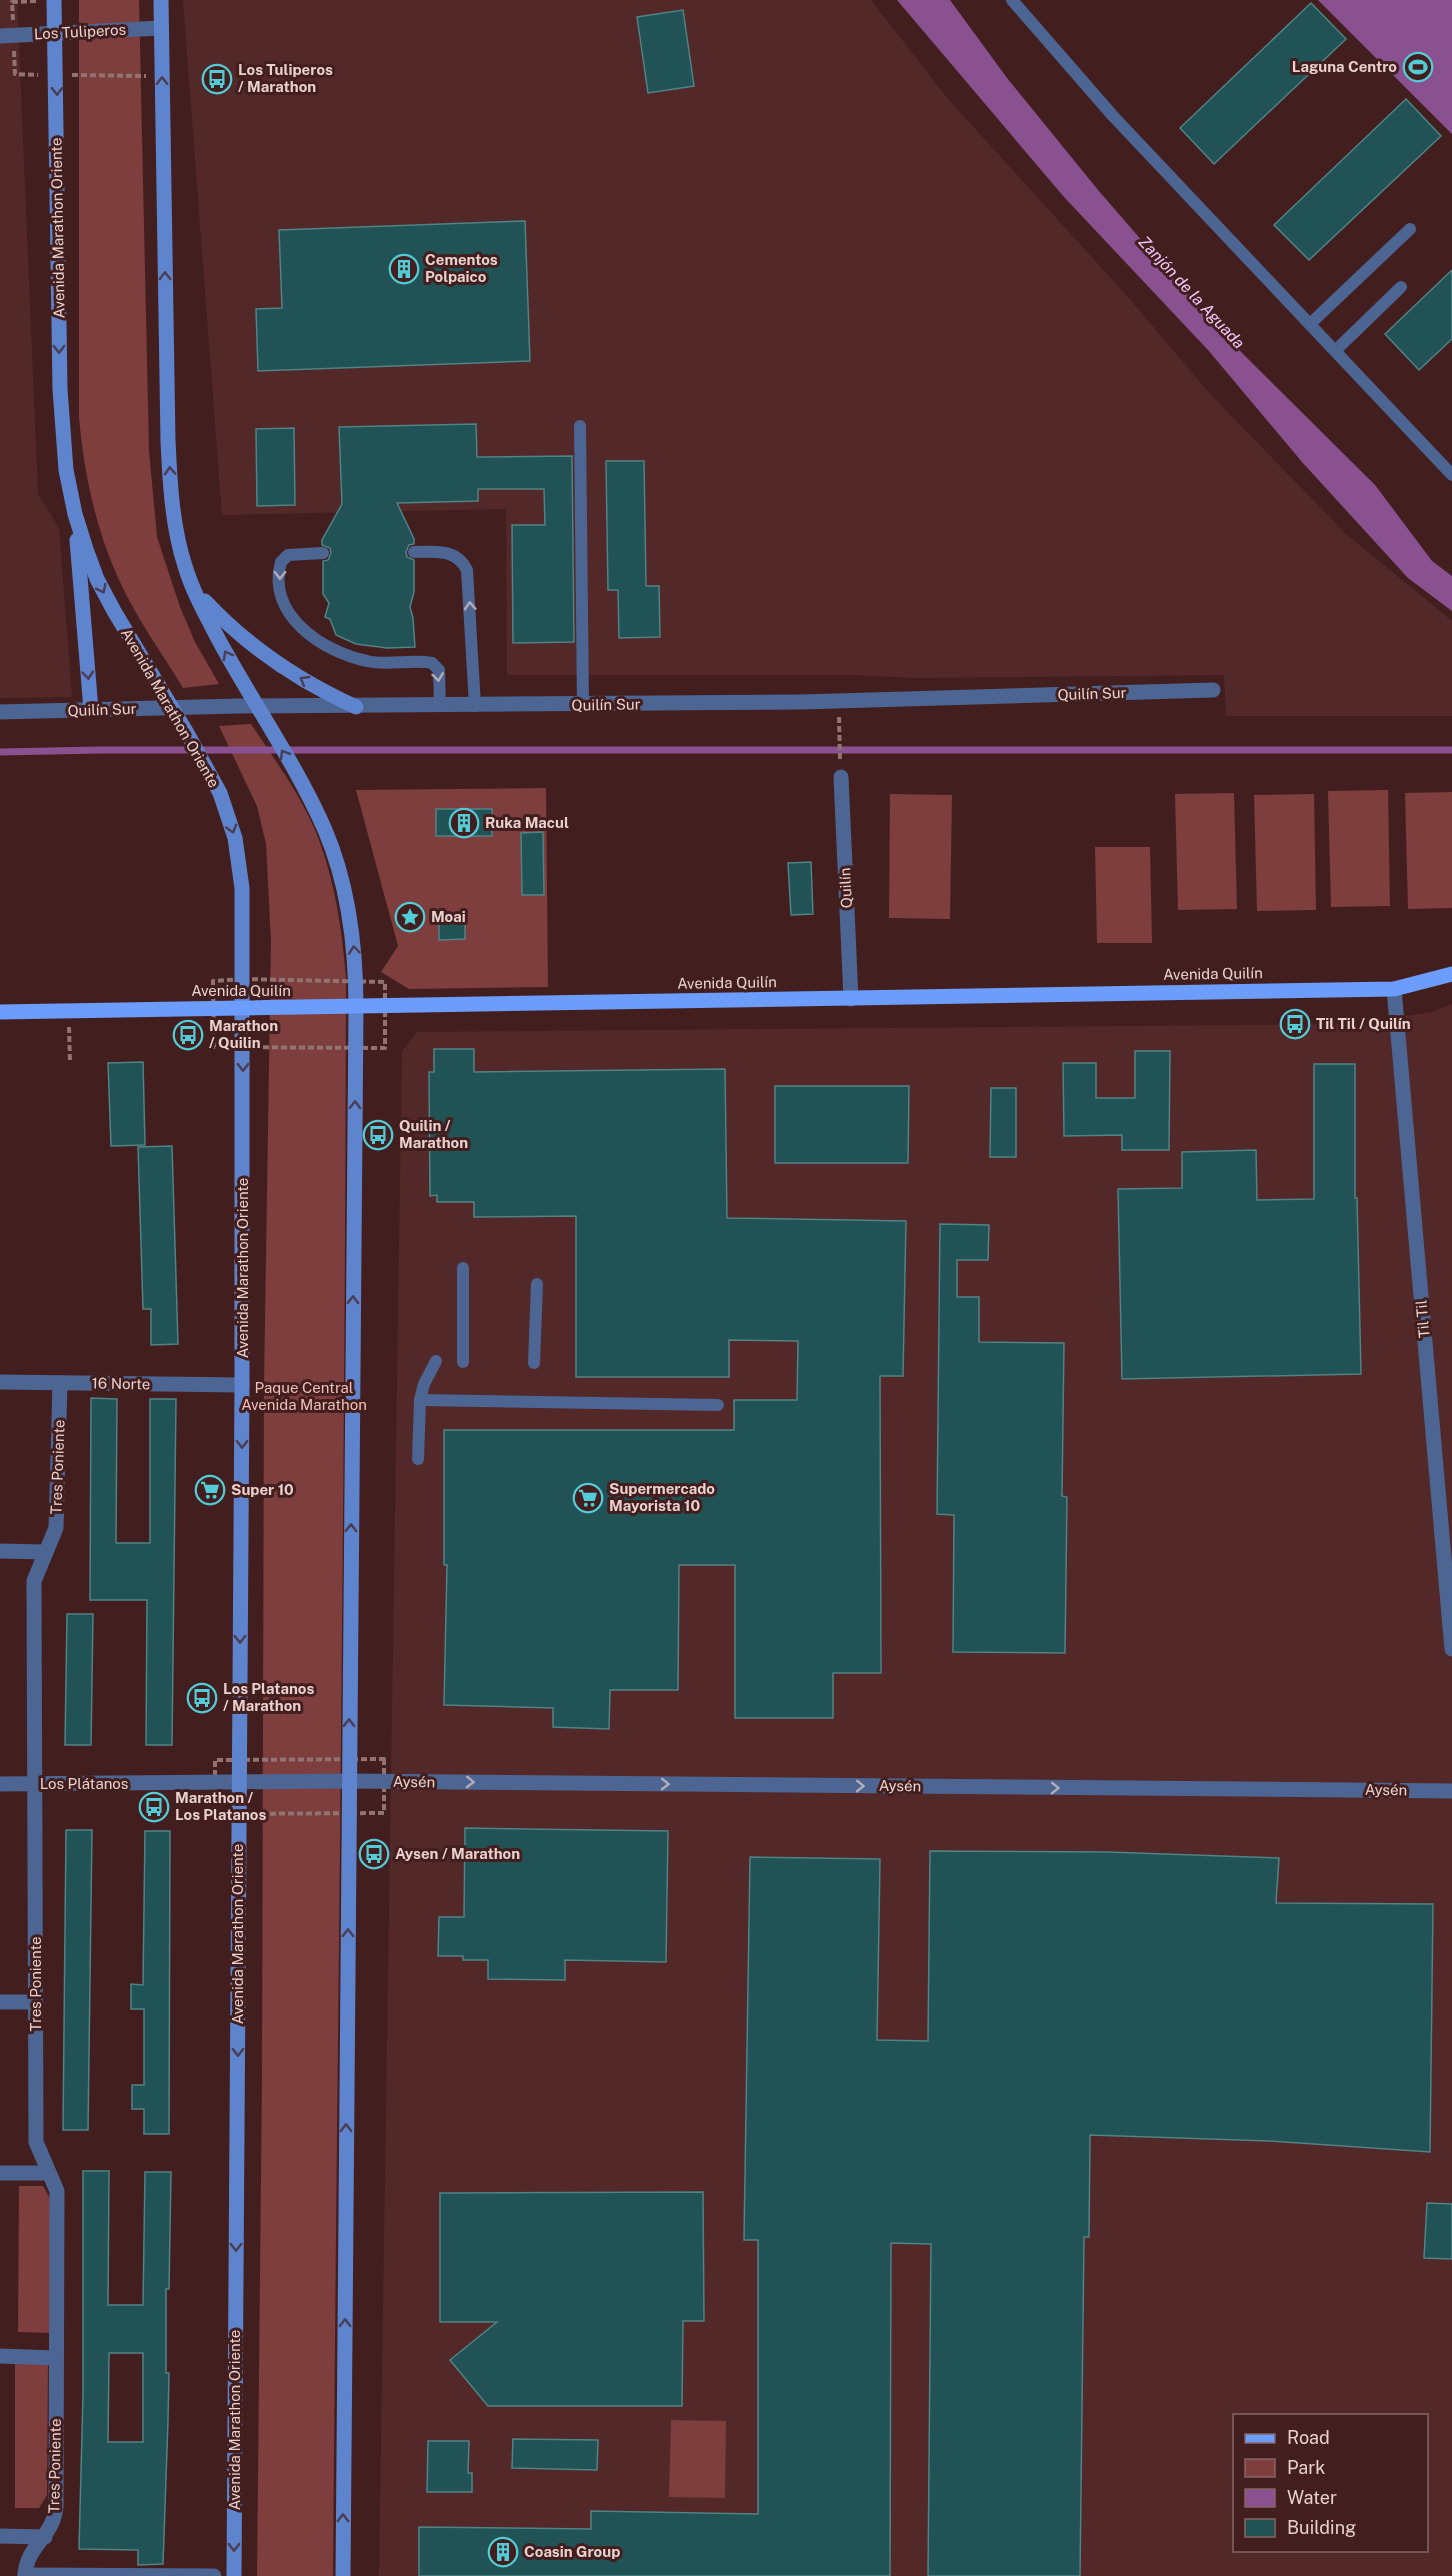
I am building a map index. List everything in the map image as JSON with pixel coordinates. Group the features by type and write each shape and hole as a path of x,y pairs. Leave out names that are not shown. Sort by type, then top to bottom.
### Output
{"main road":[{"name":"Avenida Marathon Oriente","path":"54,0 57,75 60,389 66,470 75,514 98,579 170,708 211,775 227,812 240,864 243,912 242,1385 234,2576"},
{"path":"161,0 170,484 179,543 194,590 255,706 298,778 326,832 346,898 355,957 343,2576"},
{"path":"75,514 92,710"},
{"path":"194,590 222,619 268,657 307,682 356,707"},
{"name":"Avenida Quilín","path":"0,1012 356,1008 1394,989 1452,974"}],"street":[{"name":"Los Tuliperos","path":"0,36 161,28"},
{"name":"Quilín Sur","path":"0,712 255,706 475,706 829,701 1213,690"},
{"name":"Quilín","path":"840,773 851,999"},
{"name":"Til Til","path":"1394,989 1452,1649"},
{"name":"16 Norte","path":"0,1382 242,1385"},
{"name":"Tres Poniente","path":"25,2575 28,2556 45,2537 54,2522 56,2506 57,2191 36,2142 34,1581 56,1528 60,1383"},
{"path":"0,1551 46,1552"},
{"name":"Los Plátanos","path":"0,1784 239,1784 349,1781"},
{"name":"Aysén","path":"349,1781 1452,1791"},
{"path":"0,2002 36,2002"},
{"path":"0,2173 48,2173"},
{"path":"0,2356 56,2358"},
{"path":"0,2536 45,2537"},
{"path":"25,2575 214,2576"}],"lane":[{"path":"1012,0 1113,116 1452,475"},
{"path":"1310,324 1410,229"},
{"path":"1335,351 1401,287"},
{"path":"580,426 583,705"},
{"path":"414,552 448,553 459,558 467,570 475,706"},
{"path":"322,554 288,555 280,562 280,588 289,613 313,638 353,657 369,662 432,663 439,670 440,706"},
{"path":"463,1268 463,1362"},
{"path":"534,1363 537,1284"},
{"path":"418,1459 420,1400 424,1384 436,1361"},
{"path":"420,1400 718,1405"}],"path":[{"path":"57,75 162,76"},
{"path":"839,732 840,773"},
{"path":"68,1011 70,1062"}],"shaded area":[{"path":"0,0 17,0 38,494 59,528 72,697 0,698"},
{"path":"183,0 871,0 948,99 1128,297 1210,394 1346,534 1452,621 1452,716 1226,716 1224,675 914,678 854,675 507,675 506,509 222,515"},
{"path":"1452,1004 1452,2576 379,2576 402,1051 417,1032 1356,1024 1431,1012"}],"green space":[{"path":"79,0 139,0 149,451 157,537 180,607 195,642 219,684 183,688 128,598 101,533 89,488 79,418"},
{"name":"Paque Central Avenida Marathon","path":"251,724 298,796 320,843 338,910 346,978 343,1577 333,2576 257,2576 262,2076 264,1383 271,941 266,844 257,806 219,726"},
{"path":"546,788 548,987 409,989 381,972 398,946 356,790"},
{"path":"1388,790 1390,906 1331,907 1328,791"},
{"path":"1452,792 1452,908 1408,909 1405,793"},
{"path":"1234,793 1237,909 1178,910 1175,794"},
{"path":"890,794 952,795 950,919 889,918"},
{"path":"1314,794 1316,910 1257,911 1254,795"},
{"path":"1095,847 1150,847 1152,943 1097,943"},
{"path":"19,2186 43,2186 51,2200 51,2333 18,2332"},
{"path":"15,2362 48,2362 47,2495 39,2508 15,2508"},
{"path":"671,2420 726,2421 725,2498 669,2497"}],"water":[{"path":"897,0 950,0 1007,78 1098,190 1222,333 1375,485 1432,561 1452,576 1452,611 1408,578 1302,462 1208,350 1064,197"},
{"name":"Laguna Centro","path":"1318,0 1452,0 1452,134"}],"building":[{"path":"1311,3 1346,39 1214,164 1180,128"},
{"path":"683,10 694,86 648,93 637,17"},
{"path":"1406,99 1441,136 1309,260 1274,225"},
{"name":"Cementos Polpaico","path":"525,221 530,361 258,371 256,309 282,308 279,230"},
{"path":"1452,270 1452,339 1419,370 1385,334"},
{"path":"476,424 477,457 572,456 574,642 513,643 512,525 545,525 544,489 478,489 478,501 397,503 414,539 414,544 409,545 406,552 407,557 414,560 414,592 410,607 415,647 387,648 356,644 336,635 330,619 325,617 329,603 323,594 323,561 328,560 331,553 330,548 322,545 322,540 342,504 339,427"},
{"path":"294,428 295,505 257,506 256,429"},
{"path":"606,461 644,461 646,586 659,586 660,637 619,638 618,590 608,590"},
{"name":"Ruka Macul","path":"436,809 492,809 492,836 436,836"},
{"path":"543,832 544,895 522,895 521,833"},
{"path":"811,862 813,914 791,915 788,863"},
{"path":"465,916 465,939 439,940 439,917"},
{"path":"434,1049 474,1049 474,1072 725,1069 727,1218 906,1221 903,1376 880,1376 881,1673 833,1673 833,1718 735,1718 735,1565 679,1565 678,1690 610,1690 609,1729 553,1727 553,1708 444,1705 447,1565 444,1565 444,1430 734,1430 734,1400 797,1400 798,1341 729,1340 729,1377 576,1377 576,1216 474,1217 474,1202 437,1202 437,1195 430,1196 429,1072 434,1072"},
{"path":"1135,1051 1170,1051 1169,1150 1122,1150 1122,1135 1064,1136 1063,1063 1096,1063 1096,1098 1135,1098"},
{"path":"143,1062 145,1145 111,1146 108,1063"},
{"path":"1314,1064 1355,1064 1355,1198 1357,1198 1361,1374 1122,1379 1118,1189 1182,1188 1182,1152 1256,1150 1257,1200 1314,1199"},
{"path":"775,1086 909,1086 908,1163 775,1163"},
{"path":"991,1088 1016,1088 1016,1157 990,1157"},
{"path":"172,1146 178,1344 151,1345 151,1309 143,1309 138,1147"},
{"path":"940,1224 989,1225 988,1260 957,1260 957,1297 979,1297 979,1342 1064,1343 1062,1496 1067,1497 1065,1653 953,1652 954,1515 937,1514"},
{"path":"91,1398 117,1399 116,1543 150,1543 150,1399 176,1399 172,1745 146,1745 147,1600 90,1600"},
{"path":"67,1614 93,1614 91,1745 65,1745"},
{"path":"465,1828 668,1831 666,1962 565,1960 565,1980 488,1979 488,1960 463,1960 463,1956 438,1956 439,1917 464,1917"},
{"path":"66,1830 92,1830 88,2130 63,2130"},
{"path":"145,1831 170,1831 169,2134 144,2134 144,2109 132,2109 132,2085 144,2085 144,2009 131,2009 131,1984 143,1985"},
{"path":"930,1851 1108,1852 1279,1858 1276,1903 1433,1904 1430,2152 1269,2141 1090,2135 1089,2237 1084,2237 1080,2576 928,2576 931,2244 891,2243 890,2576 419,2576 419,2527 591,2529 591,2511 758,2514 758,2240 744,2240 750,1857 880,1859 877,2040 928,2041"},
{"path":"83,2171 109,2171 108,2305 143,2305 145,2172 171,2172 169,2289 166,2289 166,2373 169,2373 163,2564 138,2565 138,2550 79,2549 83,2394","holes":["109,2353 143,2353 143,2442 108,2442"]},
{"path":"703,2192 704,2321 683,2321 682,2406 488,2406 450,2360 497,2322 440,2322 440,2193"},
{"path":"1427,2203 1452,2204 1452,2259 1424,2258"},
{"path":"513,2439 598,2440 597,2470 512,2468"},
{"path":"428,2441 469,2441 468,2473 472,2473 472,2492 427,2492"}],"waterway":[{"path":"0,752 99,750 1452,750"}],"place":[{"name":"Laguna Centro","path":"1418,67"},
{"name":"Los Tuliperos / Marathon","path":"217,79"},
{"name":"Cementos Polpaico","path":"404,269"},
{"name":"Ruka Macul","path":"464,823"},
{"name":"Moai","path":"410,917"},
{"name":"Til Til / Quilín","path":"1295,1024"},
{"name":"Marathon / Quilin","path":"188,1035"},
{"name":"Quilin / Marathon","path":"378,1135"},
{"name":"Super 10","path":"210,1490"},
{"name":"Supermercado Mayorista 10","path":"588,1498"},
{"name":"Los Platanos / Marathon","path":"202,1698"},
{"name":"Marathon / Los Platanos","path":"154,1807"},
{"name":"Aysen / Marathon","path":"374,1854"},
{"name":"Coasin Group","path":"503,2552"}],"water label":[{"name":"Zanjón de la Aguada","path":"1192,292"}]}
